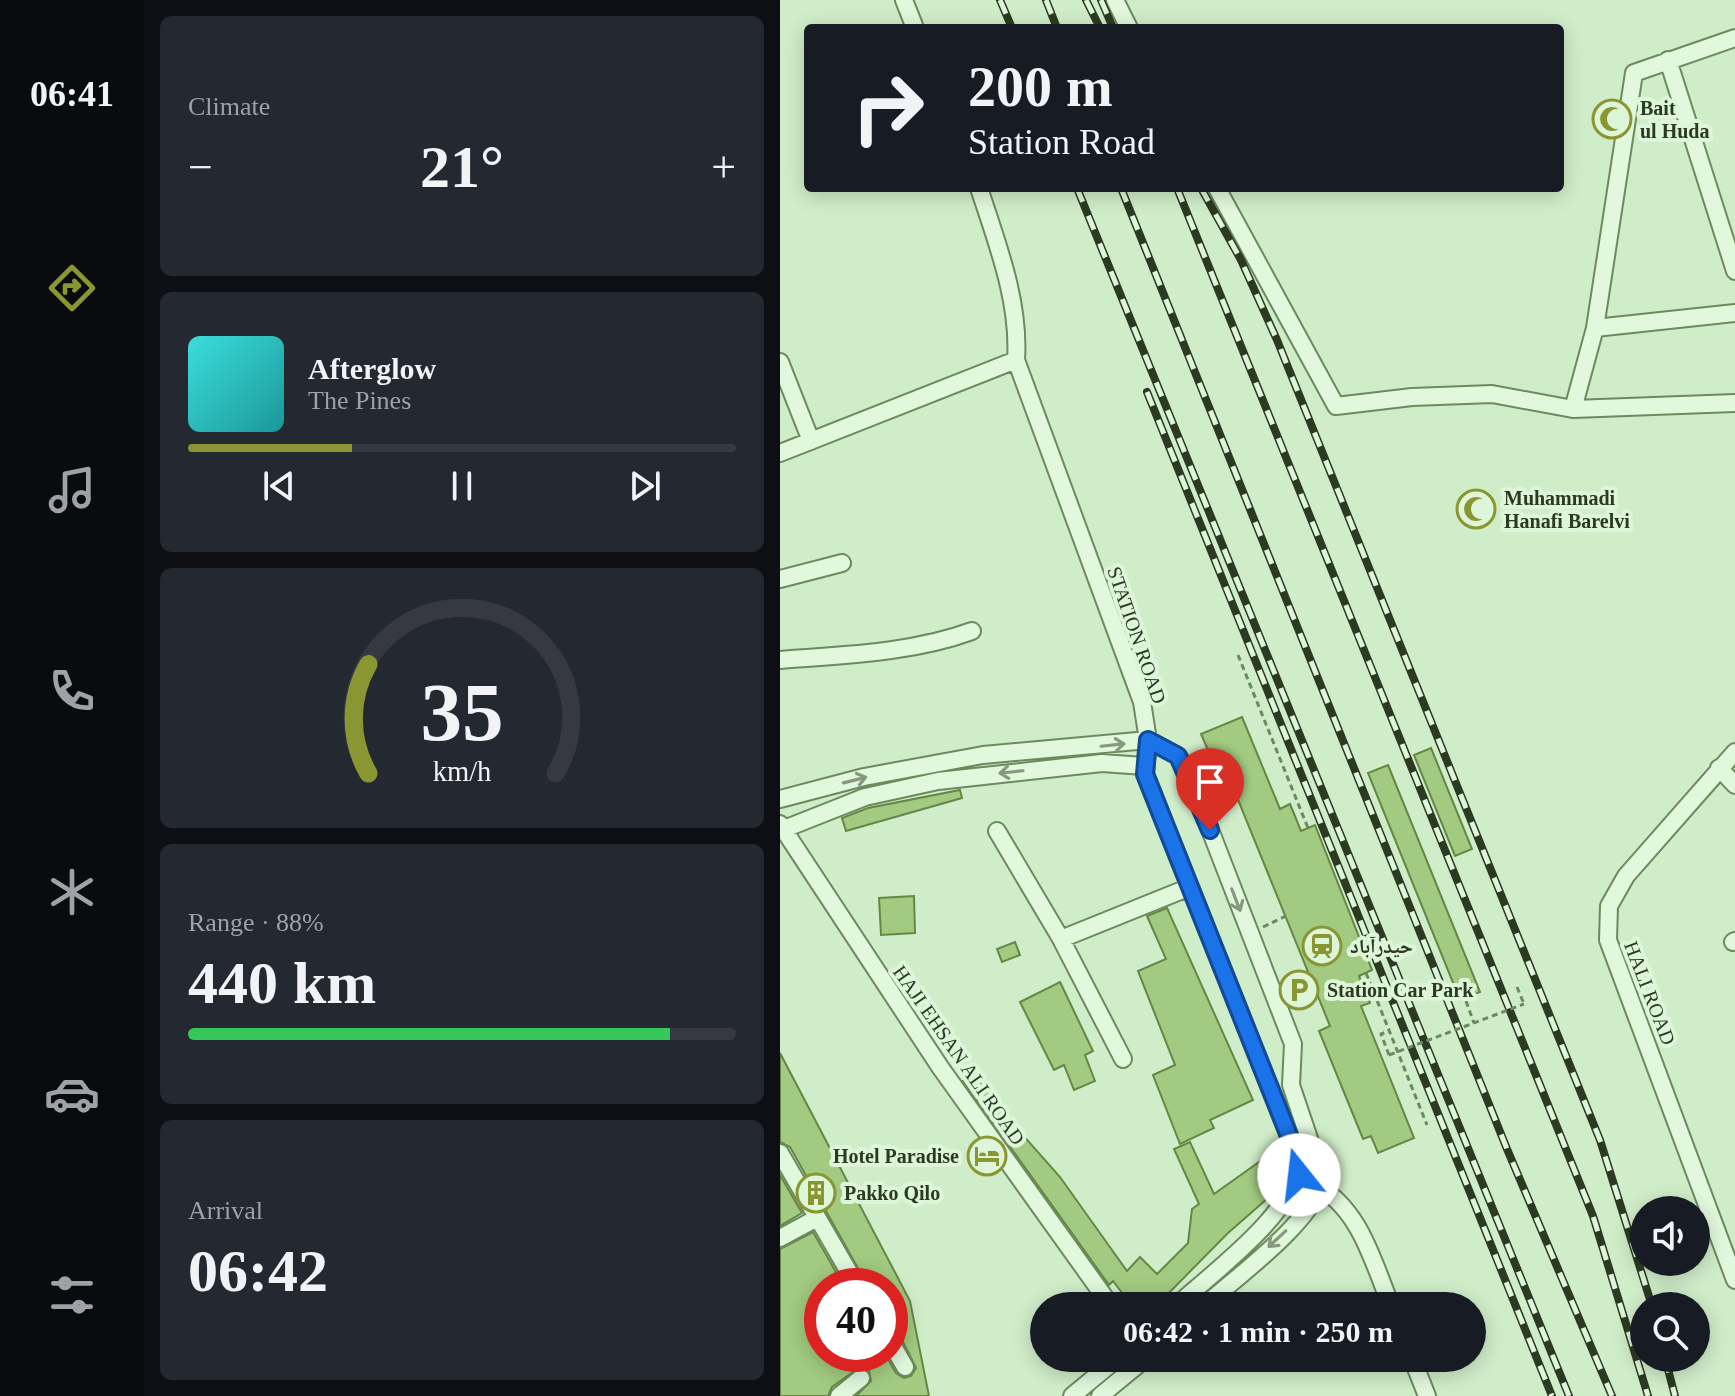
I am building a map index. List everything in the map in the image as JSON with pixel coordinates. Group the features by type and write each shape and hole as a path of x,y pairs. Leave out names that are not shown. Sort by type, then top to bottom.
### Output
{"street":[{"path":"904,0 913,24"},
{"path":"1115,0 1127,24"},
{"path":"1573,409 1595,328 1634,73 1735,38"},
{"path":"1668,60 1735,271"},
{"name":"STATION ROAD","path":"980,192 1002,258 1018,336 1016,360 1142,702 1148,740 1144,766"},
{"path":"1219,192 1336,406 1412,397 1492,394 1573,409 1735,403"},
{"path":"1595,328 1735,313"},
{"path":"780,453 1016,360"},
{"path":"780,362 811,441"},
{"path":"780,579 842,563"},
{"path":"780,660 860,654 950,639 972,631"},
{"path":"780,799 864,777 983,755 1148,740 1178,756 1190,778 1293,1044 1291,1085 1318,1161 1322,1187 1305,1213 1219,1292"},
{"name":"HALI ROAD","path":"1735,752 1626,876 1609,906 1608,940 1735,1280"},
{"path":"782,827 865,797 938,781 1102,763 1144,766 1299,1161 1299,1175 1270,1218 1191,1292"},
{"path":"1719,768 1735,785"},
{"name":"HAJI EHSAN ALI ROAD","path":"782,827 940,1067 1101,1292"},
{"path":"997,831 1061,939 1123,1059"},
{"path":"1061,939 1190,887"},
{"path":"780,1153 846,1268"},
{"path":"1299,1175 1338,1198 1357,1222 1385,1292"},
{"path":"780,1238 817,1218"},
{"path":"1072,1396 1101,1372"},
{"path":"1100,1396 1129,1372"},
{"path":"1418,1372 1427,1396"},
{"path":"839,1396 861,1378"}],"path":[{"path":"1238,655 1308,828"},
{"path":"1249,933 1286,916"},
{"path":"1366,973 1427,1125"},
{"path":"1389,1031 1381,1034 1389,1055 1524,1004 1517,987"},
{"path":"1466,1001 1474,1023"}],"building":[{"name":"حیدرآباد","path":"1242,717 1280,809 1290,804 1301,831 1315,825 1372,970 1359,976 1370,1003 1361,1006 1414,1138 1378,1153 1371,1136 1363,1139 1319,1031 1330,1026 1228,775 1220,778 1201,734"},
{"path":"1431,748 1472,849 1455,856 1414,755"},
{"path":"1388,765 1480,992 1460,1000 1368,773"},
{"path":"960,790 962,798 846,831 842,818 868,808"},
{"path":"914,896 915,933 881,935 879,898"},
{"path":"1167,908 1253,1100 1210,1120 1214,1128 1180,1144 1153,1075 1175,1065 1138,971 1166,959 1147,916"},
{"path":"1015,942 1020,955 1002,962 997,949"},
{"path":"1060,982 1093,1051 1085,1055 1095,1081 1074,1090 1064,1065 1054,1070 1020,1002"},
{"path":"780,1053 893,1268 858,1268 790,1147 780,1142"},
{"path":"983,1074 998,1107 1060,1177 1127,1271 1140,1257 1157,1274 1188,1243 1192,1209 1199,1204 1174,1149 1190,1142 1214,1194 1276,1150 1287,1166 1285,1174 1268,1198 1170,1292 1121,1292 1113,1281 1109,1285 963,1081"},
{"path":"780,1175 802,1213 780,1226"},
{"path":"813,1232 834,1268 804,1268 804,1372 853,1372 832,1387 828,1396 780,1396 780,1249"},
{"path":"908,1297 929,1396 856,1396 871,1381 869,1372 895,1372 904,1378 911,1376 916,1368 908,1352"}],"railway":[{"path":"1000,0 1010,24"},
{"path":"1046,0 1055,24"},
{"path":"1086,0 1098,24"},
{"path":"1101,0 1111,24"},
{"path":"1079,192 1569,1396"},
{"path":"1123,192 1507,1149 1612,1396"},
{"path":"1179,192 1593,1216 1648,1396"},
{"path":"1203,192 1241,260 1277,340 1600,1140 1648,1292"},
{"path":"1147,392 1552,1396"},
{"path":"1669,1372 1675,1396"}],"place":[{"name":"Bait ul Huda","path":"1612,119"},
{"name":"Muhammadi Hanafi Barelvi","path":"1476,509"},
{"name":"حیدرآباد","path":"1322,946"},
{"name":"Station Car Park","path":"1299,990"},
{"name":"Hotel Paradise","path":"987,1156"},
{"name":"Pakko Qilo","path":"816,1193"}],"route":[{"path":"1210,830 1178,756 1148,740 1145,774 1299,1161 1299,1175"}]}
